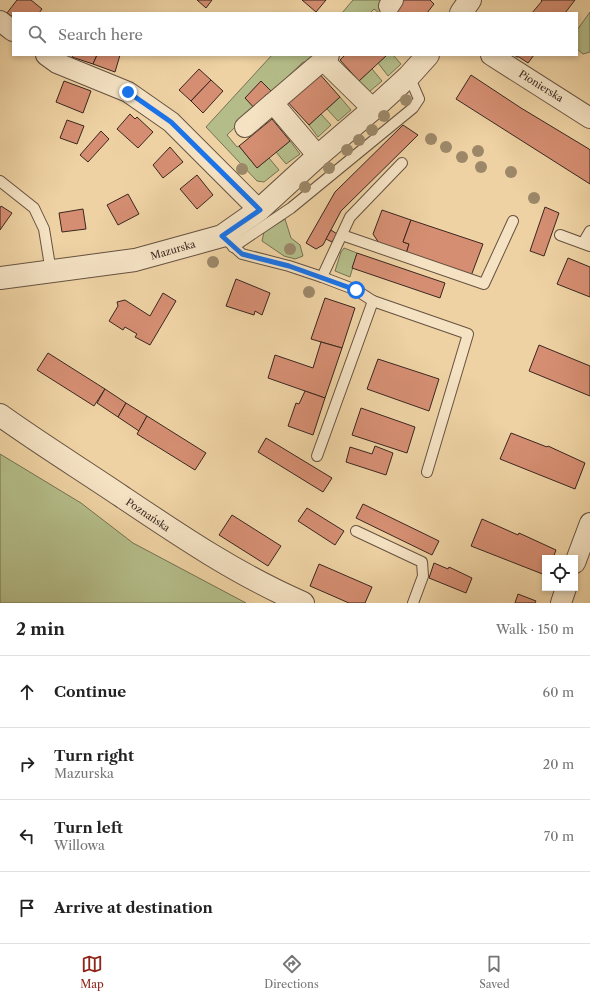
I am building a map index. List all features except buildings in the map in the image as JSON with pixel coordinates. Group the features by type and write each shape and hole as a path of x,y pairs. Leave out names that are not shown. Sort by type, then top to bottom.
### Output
{"street":[{"path":"0,21 12,30"},
{"path":"47,56 57,63 128,92 171,122 260,210"},
{"name":"Pionierska","path":"493,56 590,118"},
{"path":"245,127 326,57 373,109"},
{"name":"Mazurska","path":"0,278 135,260 228,241 318,156 373,109 419,62"},
{"path":"273,103 318,156"},
{"name":"Poznańska","path":"0,415 186,540 233,568 282,594 303,603"},
{"path":"578,555 590,523"},
{"path":"561,603 565,591"}],"lane":[{"path":"419,62 419,99 413,108 291,208 228,241 242,254 289,266 322,277 356,290 373,301 468,334 427,472"},
{"path":"322,277 350,217 402,163"},
{"path":"0,181 34,208 44,229 51,272"},
{"path":"342,235 484,284 513,221"},
{"path":"560,235 587,244 590,231"},
{"path":"317,456 373,301"},
{"path":"356,531 422,562 423,576 413,603"}],"green space":[{"path":"353,0 389,0 388,12 378,12 374,9 371,12 343,12"},
{"path":"590,12 590,52 583,54 578,50 578,29"},
{"path":"271,56 315,56 309,62 303,62 272,92 261,82 245,98 255,108 227,135 237,147 239,146 257,168 269,158 279,170 264,182 257,181 206,127"},
{"path":"386,56 394,56 401,64 388,76 378,63"},
{"path":"372,69 382,81 369,92 359,81"},
{"path":"340,97 351,110 338,121 327,109"},
{"path":"321,114 331,125 318,137 309,125"},
{"path":"290,141 300,154 286,164 276,152"},
{"path":"285,219 291,238 300,245 303,256 295,259 284,256 262,241 264,232"},
{"path":"344,248 357,253 350,277 335,271 341,252"},
{"path":"0,454 81,503 133,543 246,603 0,603"}],"route":[{"path":"128,92 171,122 260,210 222,236 242,254 289,266 356,290"}]}
